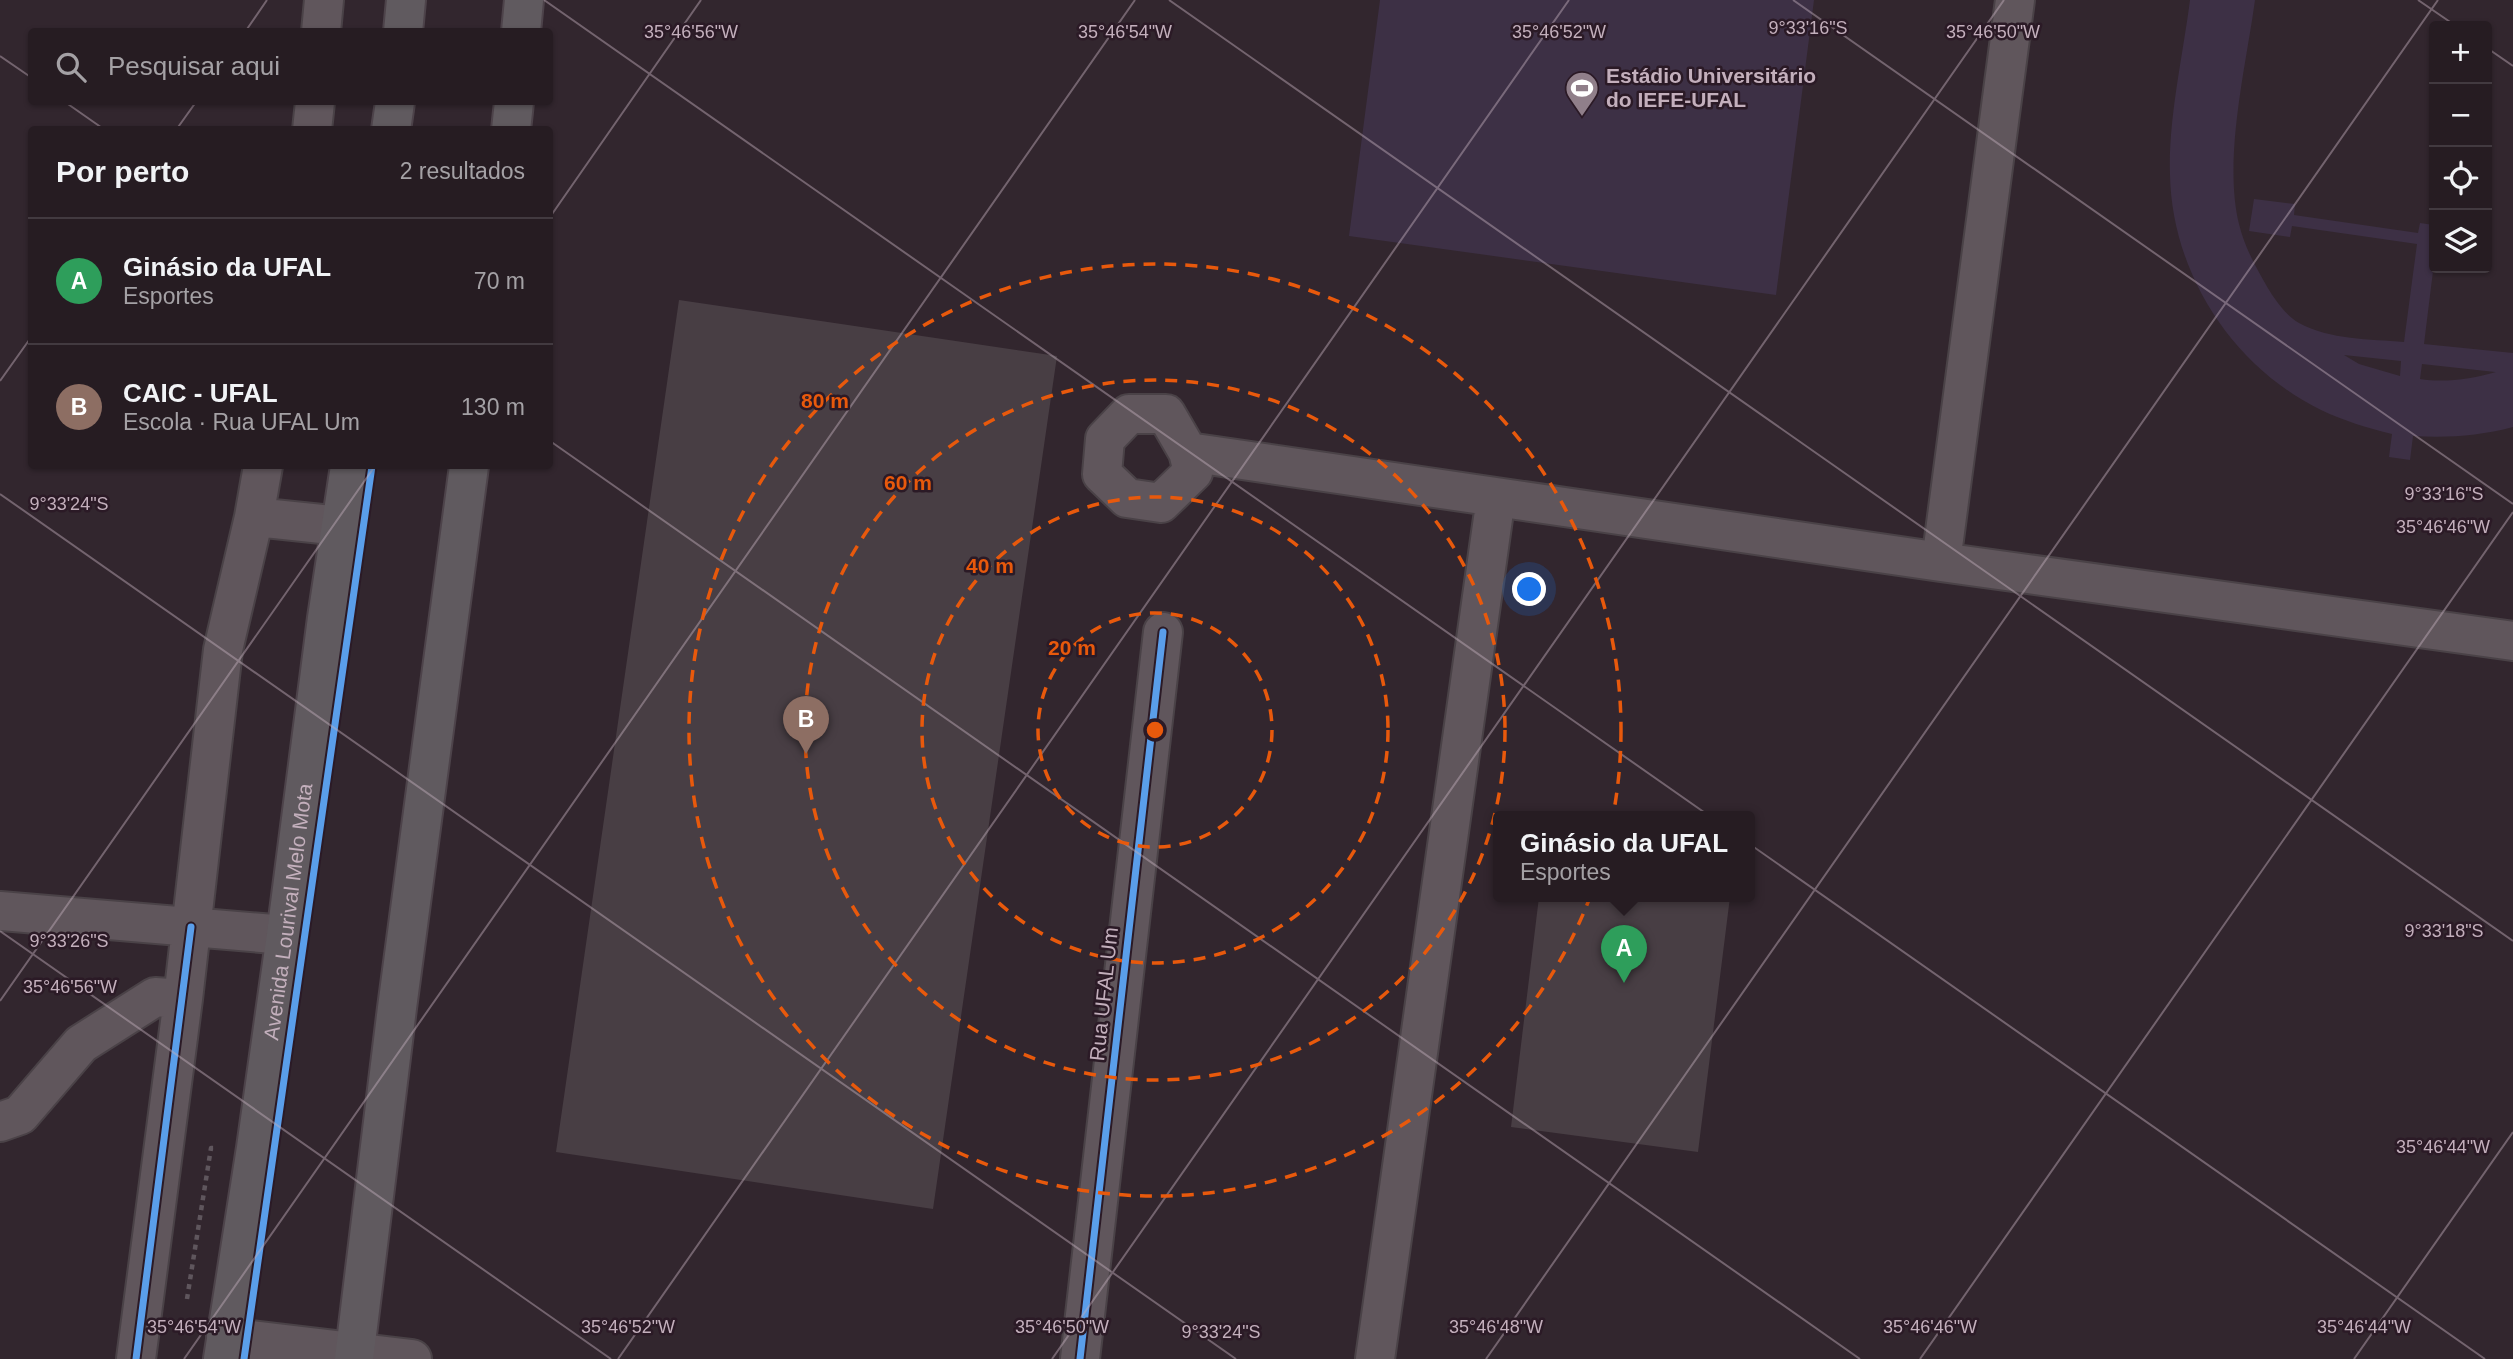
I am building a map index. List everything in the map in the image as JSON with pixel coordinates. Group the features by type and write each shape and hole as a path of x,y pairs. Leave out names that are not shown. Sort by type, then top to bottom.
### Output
{"highway":[{"path":"403,28 406,0"},
{"path":"521,28 524,0"},
{"path":"391,126 394,105"},
{"path":"511,126 514,105"},
{"name":"Avenida Lourival Melo Mota","path":"225,1348 286,935 327,618 350,469"},
{"path":"354,1355 469,469"}],"street":[{"path":"321,28 324,0"},
{"path":"1941,562 2015,0"},
{"path":"312,126 315,105"},
{"path":"1188,452 1941,562 2513,641"},
{"path":"136,1359 183,999 223,650 262,469"},
{"path":"1375,1359 1496,497"},
{"path":"254,517 341,526"},
{"name":"Rua UFAL Um","path":"1080,1359 1163,632"},
{"path":"0,911 286,935"},
{"path":"0,1122 20,1115 81,1044 155,997 183,999"},
{"path":"225,1348 412,1359"}],"path":[{"path":"186,1306 211,1148"}],"shaded area":[{"name":"Estádio Universitário do IEFE-UFAL","path":"1380,0 1814,0 1776,295 1349,236"},
{"path":"2190,0 2255,0 2238,112 2233,171 2239,224 2247,247 2271,294 2289,316 2311,329 2350,338 2404,342 2417,244 2292,226 2290,237 2249,231 2254,199 2295,204 2294,215 2418,233 2420,223 2429,224 2429,273 2433,273 2424,344 2513,353 2513,427 2463,436 2413,436 2410,460 2389,457 2392,434 2330,414 2289,392 2235,343 2213,314 2195,282 2173,212 2170,154","holes":["2344,355 2401,361 2400,376 2359,364","2422,364 2495,372 2458,380 2420,379"]}],"building":[{"path":"679,300 1057,356 933,1209 556,1152"},
{"path":"1538,902 1729,902 1698,1152 1511,1127"}],"cycle path":[{"path":"244,1359 372,469"},
{"path":"1080,1359 1163,632"},
{"path":"136,1359 191,927"}],"place":[{"name":"Estádio Universitário do IEFE-UFAL","path":"1582,118"},
{"name":"CAIC - UFAL","path":"806,754"},
{"name":"Ginásio da UFAL","path":"1624,983"}]}
